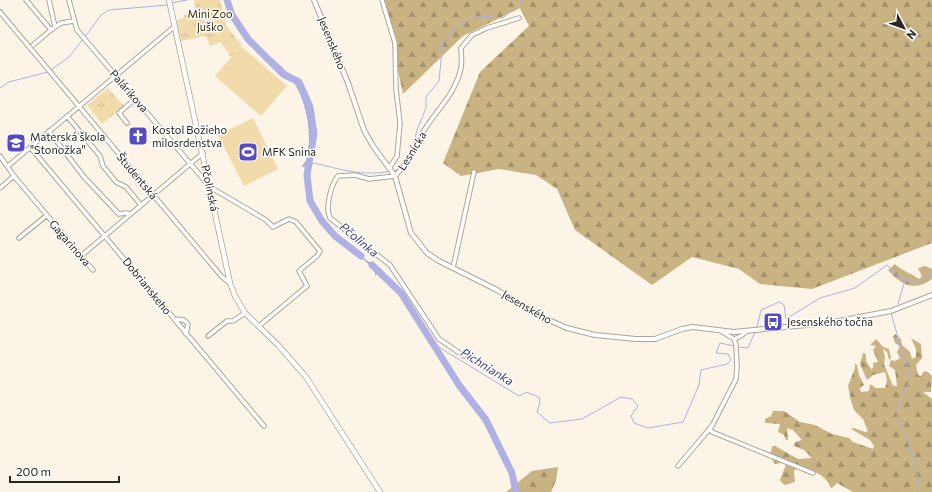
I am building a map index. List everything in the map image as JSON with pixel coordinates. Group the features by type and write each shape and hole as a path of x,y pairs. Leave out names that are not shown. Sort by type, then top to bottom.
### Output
{"main road":[{"name":"Pčolinská","path":"169,2 230,283 235,296 245,313 294,362 306,377 380,492"}],"street":[{"path":"26,0 51,30"},
{"path":"49,0 55,27"},
{"name":"Palárikova","path":"69,0 77,30 210,187 266,220 273,227 289,219 296,222 320,251 317,256 299,271 307,286 259,326"},
{"name":"Jesenského","path":"314,0 348,83 364,130 372,146 390,167 395,176 411,233 427,253 438,261 497,290 546,320 568,328 595,335 636,339 655,339 682,329 693,327 720,331 747,331 860,317 891,311 932,294"},
{"path":"382,0 395,43 396,89 400,123 397,156 390,167"},
{"name":"Študentská","path":"0,12 78,107 222,277 230,283"},
{"name":"Lesnícka","path":"464,356 439,340 390,265 330,218 327,213 327,202 332,192 334,180 338,176 355,175 369,179 395,176 403,168 423,133 455,85 462,67 461,48 472,35 487,28 519,18"},
{"path":"33,46 61,23 74,21"},
{"path":"8,166 175,26"},
{"path":"127,123 119,113 135,99"},
{"path":"67,116 100,156 103,166 116,182 126,187 141,205"},
{"path":"49,131 84,177 119,214 130,214"},
{"name":"Dobrianskeho","path":"30,147 264,426"},
{"path":"81,256 203,153"},
{"name":"Gagarinova","path":"0,156 46,216 93,270"},
{"path":"453,268 474,172"},
{"path":"0,188 14,176"},
{"name":"Gagarinova","path":"20,238 46,216"},
{"path":"208,336 227,322 233,322 245,313"},
{"path":"174,319 184,320 188,324 186,334"},
{"path":"678,466 718,417 736,379 736,345 734,339 720,331"},
{"path":"734,339 742,336 747,331"},
{"path":"709,429 712,432 813,473"}],"green space":[{"name":"Mini Zoo Juško","path":"194,0 220,0 227,27 242,45 231,57 221,42 210,46 206,36 181,41 177,20 184,18 184,15 196,14"},
{"path":"383,0 932,0 932,243 812,289 760,284 739,269 692,257 652,285 575,230 557,189 536,175 499,169 461,176 443,163 480,72 529,26 520,8 463,36 403,94"},
{"path":"241,46 287,86 261,116 215,76"},
{"path":"108,88 124,106 102,124 87,105"},
{"name":"MFK Snina","path":"253,118 278,169 244,186 218,135"},
{"path":"895,264 919,279 922,276 918,268 925,266 932,269 932,279 914,286 903,283 888,270"},
{"path":"895,334 901,339 902,345 910,352 912,359 916,357 916,349 911,338 921,344 922,358 916,365 918,375 921,376 924,371 928,372 932,376 931,392 923,392 932,399 932,492 853,492 837,483 831,488 826,479 822,476 808,469 802,468 797,468 794,471 795,482 785,485 782,483 780,480 787,462 775,464 770,456 772,447 775,446 798,459 812,458 804,450 794,446 795,442 802,440 793,430 787,428 788,440 786,440 784,435 778,432 780,424 765,423 765,419 771,416 773,411 784,411 800,422 815,425 832,434 849,438 853,442 873,449 874,446 870,440 851,429 854,428 865,432 868,431 863,419 854,410 848,386 855,368 855,363 864,385 860,388 861,392 869,391 870,384 876,388 885,388 887,381 885,372 873,375 867,380 860,364 863,353 866,354 866,361 871,369 873,368 873,363 878,362 873,350 876,346 870,345 876,339 883,347 889,349 891,358 889,360 887,352 883,349 885,357 884,364 893,386 897,386 895,370 889,366 891,360 895,361 900,358 897,352 900,346 895,343 893,337"},
{"path":"558,467 556,481 551,492 506,492 532,471"}],"water":[{"path":"225,0 229,0 239,26 246,35 287,72 297,85 305,101 311,127 311,142 308,162 312,166 309,167 308,193 306,167 302,167 307,159 309,149 308,125 303,101 292,80 285,72 242,34 230,14"},
{"path":"330,232 376,268 382,268 375,276 375,270"}],"waterway":[{"path":"171,3 187,0"},
{"name":"Pčolinka","path":"227,0 232,15 248,39 283,74 299,82 310,107 314,134 307,175 310,201 322,221 335,236 361,256"},
{"path":"407,157 413,146 417,130 426,108 426,97 439,81 443,41 454,29 466,20 480,16 503,18 523,0"},
{"path":"85,37 101,15 109,10 168,5"},
{"path":"51,70 69,57 83,39"},
{"path":"0,88 9,82 48,72"},
{"path":"394,171 397,170 405,161"},
{"path":"310,165 314,163 361,173 381,173 391,171"},
{"name":"Pčolinka","path":"372,265 401,293 459,385 486,420 512,473 516,492"},
{"name":"Pichnianka","path":"757,327 761,310 779,302 784,305 786,319 820,298 855,288 887,265 900,278 917,283 932,274"},
{"path":"898,304 905,280"},
{"path":"893,313 899,310"},
{"path":"891,313 899,345 906,360 910,382 899,404 897,416 901,430 908,440 917,473 920,492"},
{"name":"Pichnianka","path":"737,347 748,348 755,332"},
{"name":"Pichnianka","path":"432,343 519,396 526,392 539,397 540,403 537,412 550,423 582,419 621,397 632,399 638,406 631,416 634,423 648,428 683,422 699,385 701,370 727,364 731,360 728,354 716,353 720,343 734,346"}],"place":[{"name":"Kostol Božieho milosrdenstva","path":"138,136"},
{"name":"Materská škola \"Stonožka\"","path":"16,143"},
{"name":"MFK Snina","path":"248,152"},
{"name":"Jesenského točňa","path":"773,322"}]}
